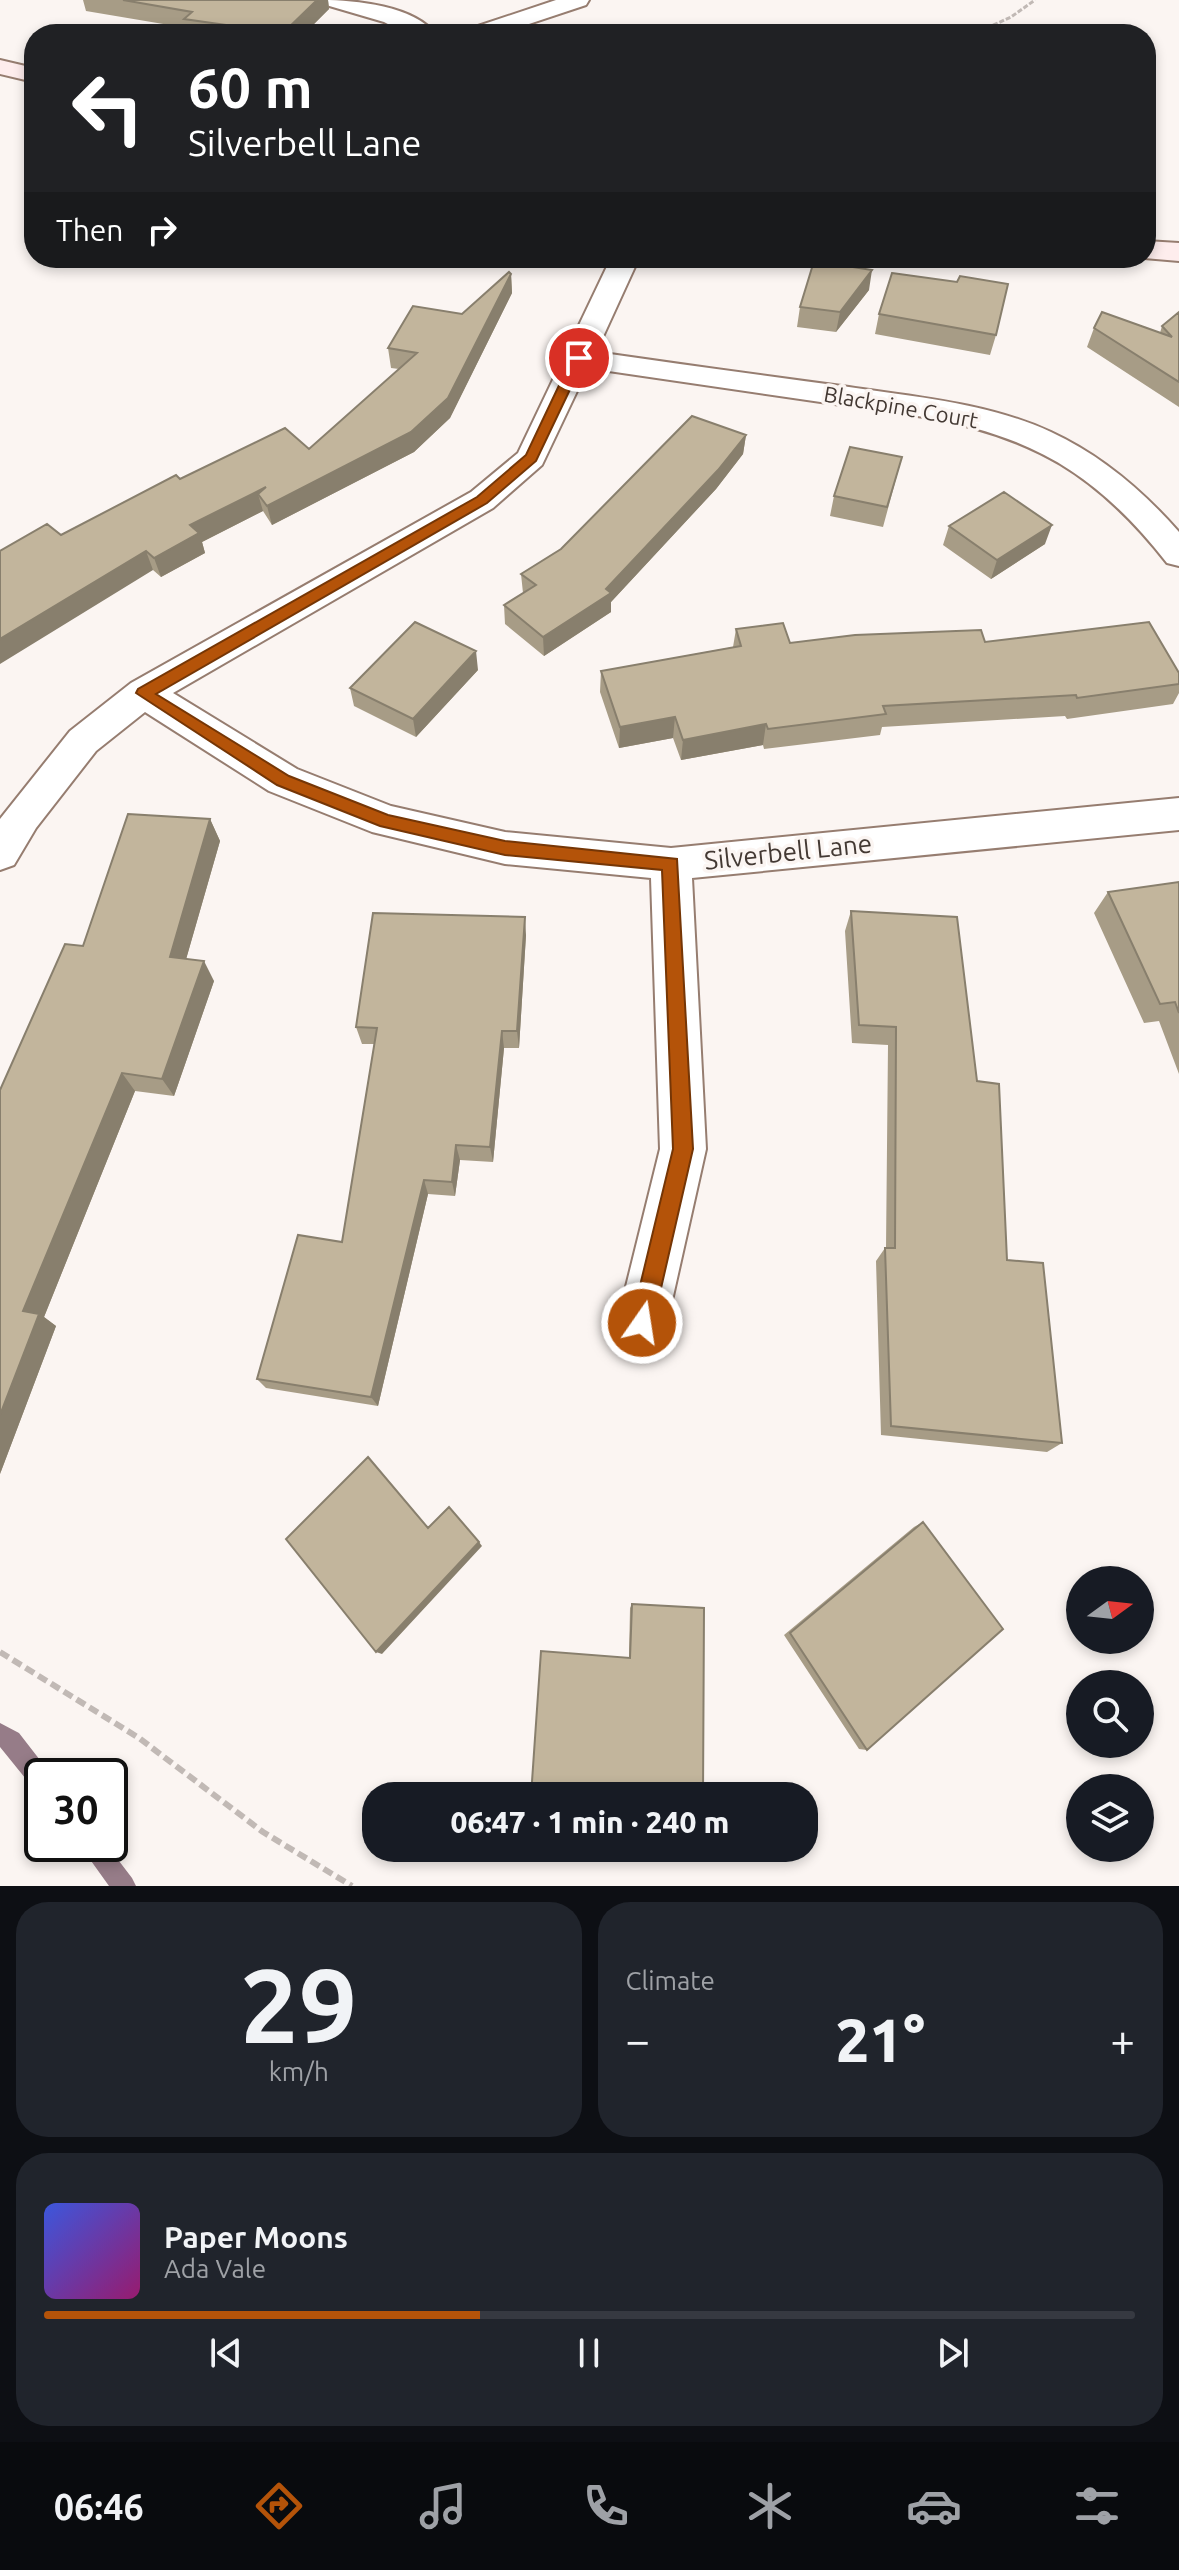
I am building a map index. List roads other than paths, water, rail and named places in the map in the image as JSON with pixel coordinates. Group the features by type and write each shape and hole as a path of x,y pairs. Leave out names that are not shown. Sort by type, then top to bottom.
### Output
{"street":[{"path":"334,0 392,17 405,24"},
{"path":"507,24 578,0"},
{"path":"0,67 24,73"},
{"path":"1156,251 1179,252"},
{"path":"0,854 22,817 83,741 144,693 482,500 531,458 620,268"},
{"name":"Blackpine Court","path":"579,358 925,408 997,423 1060,449 1109,482 1149,516 1179,555"},
{"name":"Silverbell Lane","path":"144,693 283,780 386,821 505,848 671,864 1179,814"},
{"path":"642,1323 683,1149 671,864"}],"waterway":[{"path":"0,1734 11,1741 24,1758"},
{"path":"105,1862 124,1886"}]}
